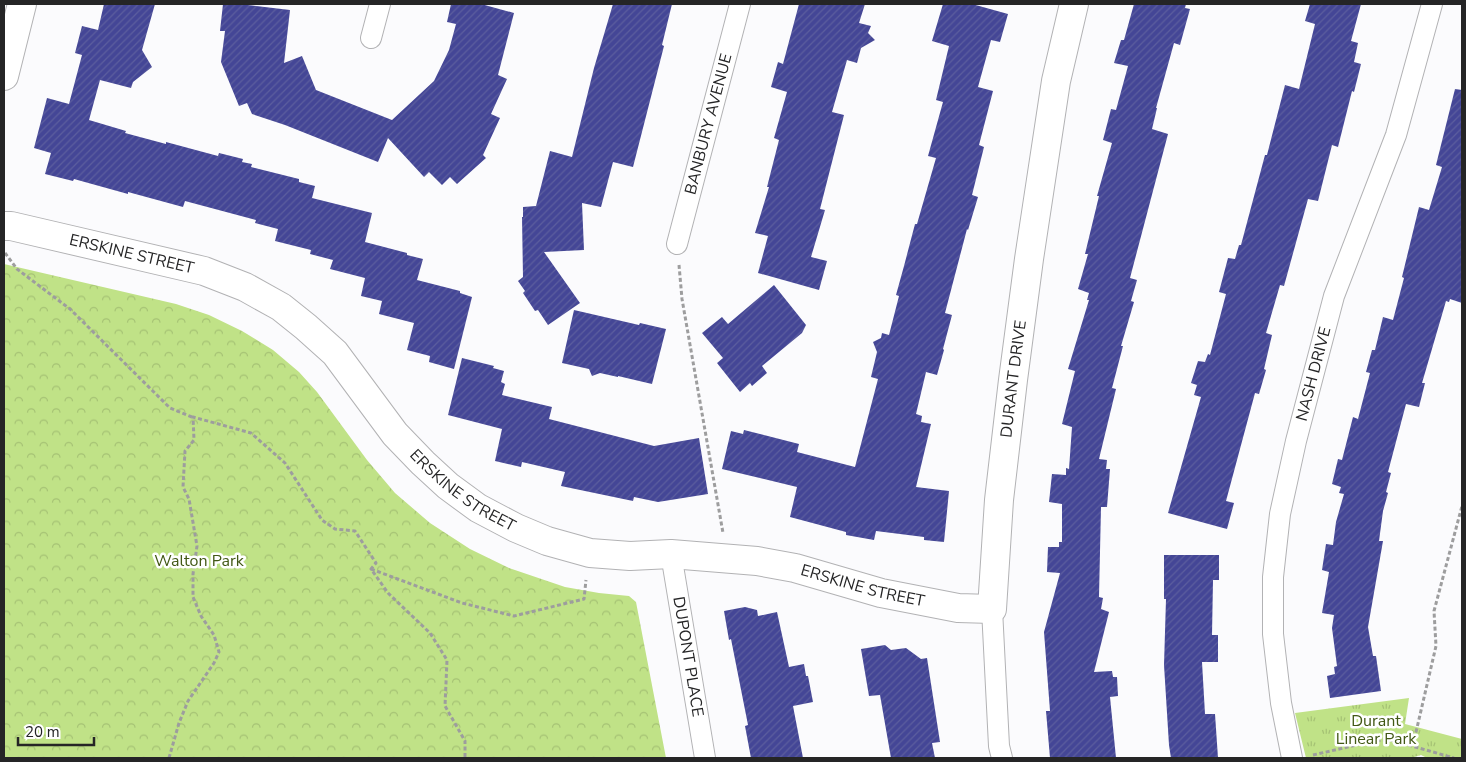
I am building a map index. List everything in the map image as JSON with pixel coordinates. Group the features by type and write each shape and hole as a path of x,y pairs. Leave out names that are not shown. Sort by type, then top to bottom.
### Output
{"street":[{"path":"4,76 22,4"},
{"path":"370,38 380,4"},
{"name":"BANBURY AVENUE","path":"677,244 740,4"},
{"name":"DURANT DRIVE","path":"1002,758 999,746 992,609 1000,500 1016,361 1056,81 1074,4"},
{"name":"NASH DRIVE","path":"1300,757 1281,703 1273,634 1273,577 1280,514 1296,441 1334,296 1396,136 1432,4"},
{"name":"ERSKINE STREET","path":"4,239 11,226 162,260 204,271 245,287 281,307 335,353 395,434 423,464 448,486 478,508 516,528 547,541 590,553 630,556 671,554 757,561 795,568 881,593 958,608 992,609"},
{"name":"DUPONT PLACE","path":"671,554 705,758"}],"path":[{"path":"4,239 17,269 70,309 170,408 251,433 285,462 322,520 335,530 355,531 376,562 371,569"},
{"path":"677,244 682,299 723,533 725,558"},
{"path":"169,758 179,723 188,701 214,663 219,652 214,635 201,616 193,596 193,574 197,546 189,499 183,487 185,451 194,440 192,416"},
{"path":"1413,745 1436,646 1434,611 1462,506"},
{"path":"371,569 462,603 514,616 584,599"},
{"path":"371,569 388,593 430,633 447,660 445,706 465,741 465,758"},
{"path":"1300,757 1374,741 1391,740 1454,758"}],"green space":[{"name":"Walton Park","path":"4,264 176,304 209,315 242,331 273,350 299,372 317,392 367,460 395,493 430,523 470,549 509,568 565,587 629,596 636,602 666,758 4,758"},
{"name":"Durant Linear Park","path":"1409,698 1405,724 1462,739 1462,758 1427,758 1421,755 1411,758 1306,758 1295,713"}],"building":[{"path":"104,4 155,4 142,50 152,67 133,82 131,88 100,80 89,120 126,131 125,133 166,144 166,142 218,156 219,153 243,159 242,162 252,164 251,167 299,179 299,182 315,186 312,198 372,213 365,242 423,259 417,280 460,291 460,293 472,297 454,369 429,362 430,356 407,350 414,323 379,314 382,301 361,296 365,278 330,269 333,260 310,254 311,250 275,241 278,229 255,223 256,220 185,201 183,207 74,179 73,181 45,174 51,153 34,148 47,98 69,104 82,55 75,53 82,26 98,30"},
{"path":"223,4 240,4 290,10 284,63 302,56 316,90 392,120 434,81 449,50 456,24 447,22 451,4 481,4 514,13 498,75 507,79 491,114 500,118 483,155 486,158 457,184 450,177 442,185 429,172 424,177 388,138 378,162 252,114 247,103 239,106 221,62 225,31 220,31"},
{"path":"613,4 672,4 662,45 664,46 633,167 613,162 601,207 582,203 584,250 544,252 580,303 548,325 538,310 535,311 523,293 525,291 518,281 523,277 523,207 536,206 550,151 572,157 594,68"},
{"path":"799,4 865,4 859,23 871,26 868,33 875,40 861,48 857,63 847,60 832,112 844,115 820,209 825,210 811,257 827,261 819,290 758,273 768,236 755,233 769,187 767,187 779,140 774,138 787,92 771,87 778,62 783,64"},
{"path":"943,4 972,4 1008,14 1000,42 991,40 978,87 993,91 979,145 984,147 972,195 978,197 967,229 945,313 952,315 944,350 937,375 926,372 916,414 922,416 921,422 931,424 916,487 949,491 944,542 924,540 924,537 876,531 874,540 846,535 846,532 790,517 797,487 722,469 731,431 743,434 744,430 799,444 797,452 855,467 878,379 871,377 877,352 873,342 881,338 882,333 889,335 899,296 896,295 915,224 917,224 936,158 928,156 943,102 936,100 949,46 932,41"},
{"path":"1134,4 1186,4 1185,8 1190,9 1180,45 1174,43 1156,108 1152,129 1168,134 1130,278 1137,280 1131,301 1134,302 1121,346 1123,346 1112,388 1116,389 1099,459 1107,460 1106,469 1110,469 1107,507 1101,507 1099,597 1103,598 1101,609 1109,612 1094,672 1112,671 1113,677 1117,677 1118,696 1110,697 1116,758 1050,758 1046,711 1050,711 1044,632 1060,573 1047,572 1048,547 1059,547 1059,542 1062,542 1062,504 1049,502 1052,474 1066,475 1066,468 1069,469 1072,427 1062,424 1075,371 1068,369 1089,300 1087,300 1089,293 1078,289 1088,254 1085,254 1099,196 1097,196 1112,143 1103,140 1111,109 1116,110 1128,66 1114,63 1121,40 1124,40"},
{"path":"1310,4 1361,4 1351,41 1358,43 1354,62 1361,64 1338,147 1332,145 1318,201 1308,199 1284,286 1280,285 1266,333 1272,335 1264,369 1266,370 1259,394 1255,393 1226,501 1234,503 1227,529 1168,513 1201,397 1194,395 1197,385 1191,383 1198,361 1205,362 1208,354 1210,355 1226,294 1219,292 1228,258 1235,259 1239,245 1241,245 1285,85 1299,89 1315,24 1305,21"},
{"path":"1455,89 1462,90 1462,303 1450,299 1449,302 1446,301 1422,383 1425,383 1419,407 1406,404 1388,472 1391,473 1386,492 1388,493 1383,511 1379,541 1383,541 1368,627 1373,656 1376,656 1381,691 1330,698 1327,676 1335,674 1334,667 1337,666 1332,628 1334,615 1322,613 1329,572 1322,570 1326,544 1333,545 1336,522 1344,494 1339,493 1341,487 1332,484 1338,459 1342,460 1353,417 1358,419 1370,373 1366,372 1372,350 1375,350 1383,317 1393,320 1419,207 1429,210 1442,167 1436,165"},
{"path":"774,285 806,325 802,333 762,366 767,373 752,386 750,383 740,392 717,363 723,358 702,333 722,317 728,324"},
{"path":"574,310 639,325 640,323 666,329 652,384 600,373 592,376 589,369 562,363"},
{"path":"462,358 494,366 493,368 504,371 501,382 505,384 502,395 552,407 549,419 654,446 699,438 708,494 658,502 634,497 633,501 561,486 565,472 522,462 521,467 495,461 502,429 448,415"},
{"path":"1164,555 1219,555 1219,580 1213,580 1212,635 1218,635 1218,662 1202,662 1205,714 1215,714 1218,758 1171,758 1164,665 1166,599 1164,599"},
{"path":"745,607 757,610 758,616 777,612 789,667 804,664 813,702 793,706 803,758 751,758 745,726 748,725 724,611"},
{"path":"885,645 891,650 906,648 921,659 927,658 940,742 932,743 935,758 891,758 880,695 869,696 861,649"}]}
